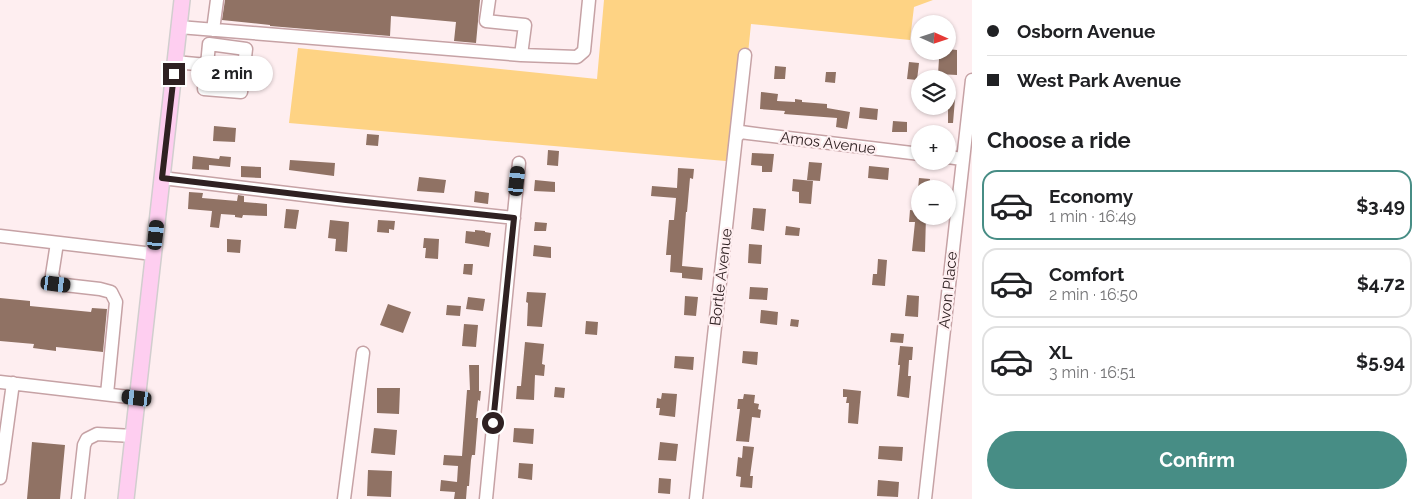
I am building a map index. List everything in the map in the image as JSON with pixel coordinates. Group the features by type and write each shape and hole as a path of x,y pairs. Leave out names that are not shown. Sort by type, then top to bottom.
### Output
{"main road":[{"path":"126,499 182,0"}],"street":[{"path":"213,30 217,0"},
{"path":"489,0 486,21 525,25 521,55"},
{"path":"179,27 521,55 577,57 584,51 589,0"},
{"path":"209,44 246,49 241,92 204,89 207,65 209,44"},
{"name":"Bortle Avenue","path":"696,499 745,55"},
{"path":"175,62 207,65"},
{"name":"Avon Place","path":"925,499 972,80"},
{"name":"Amos Avenue","path":"736,136 741,132 911,153"},
{"path":"956,159 962,159"},
{"path":"486,499 519,163"},
{"path":"162,178 514,218"},
{"path":"0,236 154,254"},
{"path":"57,243 52,276 56,284 111,292 116,302 107,394"},
{"path":"344,499 363,353"},
{"path":"0,478 6,382 137,398"},
{"path":"78,499 84,445 87,439 97,434 133,436"}],"shaded area":[{"path":"604,0 933,0 914,7 913,15 911,15 910,40 751,24 737,162 289,123 298,48 597,79"}],"building":[{"path":"225,0 480,0 476,43 454,41 456,22 391,16 390,36 222,20"},
{"path":"957,50 957,75 956,70 938,70 939,60 956,60"},
{"path":"223,56 237,57 234,83 221,82"},
{"path":"909,62 919,63 918,70 911,70 911,79 907,79"},
{"path":"775,66 786,67 785,79 774,79"},
{"path":"826,72 836,72 835,83 825,82"},
{"path":"761,92 778,94 777,101 795,102 795,99 802,100 802,102 827,104 827,108 850,112 847,129 836,127 837,118 784,114 785,111 760,109"},
{"path":"860,107 878,109 877,120 859,118"},
{"path":"948,115 954,115 953,123 948,123"},
{"path":"893,121 907,122 907,132 892,132"},
{"path":"214,126 236,128 235,142 213,141"},
{"path":"367,134 379,135 378,146 366,145"},
{"path":"548,150 559,151 558,166 547,165"},
{"path":"752,153 774,154 772,172 762,172 762,166 751,165"},
{"path":"193,156 219,159 220,156 231,157 230,167 209,165 209,170 192,169"},
{"path":"290,160 335,163 334,176 289,170"},
{"path":"809,162 822,163 820,181 807,180"},
{"path":"241,166 261,167 261,178 241,177"},
{"path":"869,166 889,168 888,180 868,178"},
{"path":"678,168 694,169 693,179 690,178 682,266 703,268 702,280 682,278 682,273 670,272 671,255 666,255 669,220 674,220 676,198 651,196 652,186 677,188"},
{"path":"419,177 446,180 444,193 417,191"},
{"path":"919,178 930,179 930,180 919,180"},
{"path":"793,179 813,181 811,204 799,203 799,192 792,191"},
{"path":"535,180 555,182 555,192 534,191"},
{"path":"475,191 489,193 488,204 474,202"},
{"path":"189,192 203,193 202,198 237,201 238,195 244,196 244,202 267,204 267,216 243,215 242,218 235,217 235,215 221,214 219,228 210,227 212,211 188,209"},
{"path":"753,208 766,209 764,231 751,229"},
{"path":"286,209 299,210 296,229 284,228"},
{"path":"910,210 911,210 911,222 909,222"},
{"path":"330,220 349,222 347,252 335,251 336,239 328,238"},
{"path":"378,220 395,221 394,230 389,229 389,233 377,232"},
{"path":"535,222 547,223 546,231 534,231"},
{"path":"915,225 926,225 925,252 912,251"},
{"path":"786,226 800,228 799,236 785,235"},
{"path":"475,230 491,233 489,247 465,243 466,231 475,232"},
{"path":"424,238 439,239 438,259 425,258"},
{"path":"227,239 241,240 240,253 227,252"},
{"path":"749,244 762,245 761,264 748,263"},
{"path":"534,245 551,247 551,258 533,256"},
{"path":"878,259 887,260 885,286 872,285 873,274 877,274"},
{"path":"464,264 473,264 472,275 463,274"},
{"path":"750,287 768,288 767,300 749,299"},
{"path":"527,292 546,293 542,327 527,326"},
{"path":"907,295 919,296 918,317 905,316"},
{"path":"685,296 698,297 696,316 684,315"},
{"path":"468,297 485,299 483,311 466,309"},
{"path":"0,298 30,301 30,306 91,312 92,308 107,309 103,352 56,347 56,351 33,348 34,344 0,341"},
{"path":"388,304 411,312 403,333 380,325"},
{"path":"447,305 461,306 460,316 446,315"},
{"path":"761,310 778,312 777,325 760,323"},
{"path":"791,319 799,320 798,327 790,326"},
{"path":"586,321 598,322 597,335 585,334"},
{"path":"464,324 478,325 476,347 462,346"},
{"path":"891,333 904,334 903,343 890,342"},
{"path":"525,342 544,344 542,364 545,365 544,376 535,375 534,400 516,399 517,386 521,386"},
{"path":"900,346 913,347 912,360 909,360 908,376 911,376 909,398 897,396"},
{"path":"743,351 758,352 757,365 742,363"},
{"path":"675,356 694,357 693,370 674,368"},
{"path":"469,365 479,365 479,391 481,391 476,418 478,418 475,455 472,455 466,499 454,499 455,492 440,491 441,480 457,482 458,466 443,465 444,455 462,456 467,390 470,390"},
{"path":"555,387 565,388 564,398 554,397"},
{"path":"377,388 400,388 399,414 377,413"},
{"path":"843,389 861,391 858,424 848,423 849,403 846,403 847,397 843,397"},
{"path":"662,393 677,394 675,417 659,415 660,408 656,408 657,398 661,399"},
{"path":"744,394 755,395 754,403 759,404 758,409 761,410 760,418 752,417 749,442 736,441 740,409 737,409 738,399 743,399"},
{"path":"374,428 397,430 395,455 371,453"},
{"path":"514,428 534,429 533,444 513,442"},
{"path":"32,442 65,445 60,499 27,499"},
{"path":"660,442 678,444 676,461 658,460"},
{"path":"743,446 754,447 750,476 753,476 752,488 740,487 741,477 736,476 738,457 742,458"},
{"path":"879,446 903,447 902,461 878,459"},
{"path":"519,463 533,464 532,480 518,478"},
{"path":"368,470 392,471 391,497 367,496"},
{"path":"659,478 671,479 670,494 658,493"},
{"path":"878,480 899,482 898,497 877,496"}],"route":[{"path":"174,74 162,178 514,218 493,423"}]}
